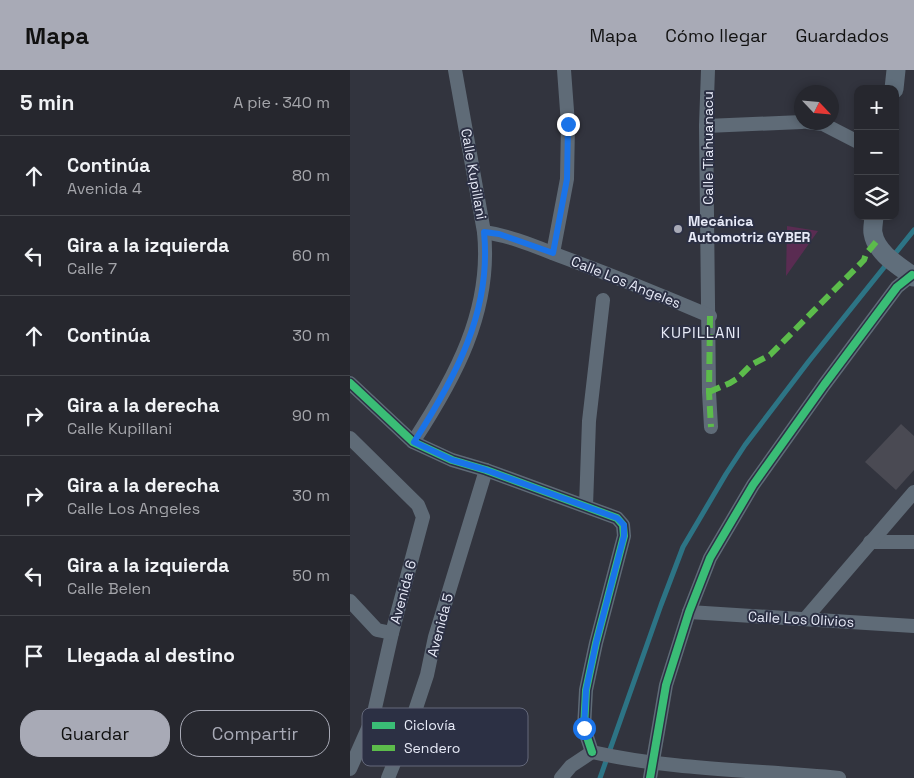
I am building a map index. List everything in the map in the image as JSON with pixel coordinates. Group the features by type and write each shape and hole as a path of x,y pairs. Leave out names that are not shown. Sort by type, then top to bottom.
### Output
{"main road":[{"path":"894,85 896,70"},
{"path":"874,220 873,232 880,249 909,273"}],"street":[{"name":"Calle Kupillani","path":"414,442 448,386 466,347 480,306 487,256 455,70"},
{"path":"553,253 567,179 568,124 564,70"},
{"name":"Calle Tiahuanacu","path":"708,70 706,126 711,427"},
{"path":"706,126 794,122"},
{"path":"835,130 854,140"},
{"name":"Calle Los Angeles","path":"484,232 499,234 553,253 646,288 710,316"},
{"path":"650,778 666,685 688,612 710,558 752,485 824,385 909,273"},
{"path":"586,506 588,421 603,300"},
{"path":"350,383 414,442 452,460 486,470 617,518 624,525 624,536 596,643 586,690 584,728 597,753"},
{"name":"Avenida 6","path":"350,438 418,505 423,516 392,633 375,708"},
{"name":"Avenida 5","path":"416,708 427,675 435,637 486,470"},
{"path":"805,619 914,492"},
{"path":"870,542 914,542"},
{"path":"350,601 378,630 392,633"},
{"name":"Calle Los Olivios","path":"688,612 914,626"},
{"name":"Avenida 6","path":"350,769 362,742"},
{"path":"561,778 571,766 597,753 620,759 653,763 839,778"},
{"name":"Avenida 5","path":"388,778 393,766"}],"shaded area":[{"path":"787,227 818,231 786,276"}],"building":[{"path":"901,424 914,436 914,470 896,490 865,462"}],"waterway":[{"path":"600,778 683,547 745,445 809,361 914,230"}],"marked path":[{"path":"709,392 730,383 751,365 770,355 864,260 866,254 876,242"},
{"path":"710,316 709,392 711,427"}],"cycle path":[{"path":"650,778 666,685 689,612 710,558 753,485 824,385 897,287 912,275"},
{"path":"350,383 413,442 452,460 486,470 617,518 623,525 624,536 596,643 586,690 584,728 592,752"}],"place":[{"name":"Mecánica Automotriz GYBER","path":"678,229"}],"district":[{"name":"KUPILLANI","path":"701,333"}],"route":[{"path":"568,124 567,179 553,253 499,234 484,232 487,256 480,306 466,347 448,386 414,442 452,460 486,470 617,518 624,525 624,536 596,643 586,690 584,728"}]}
